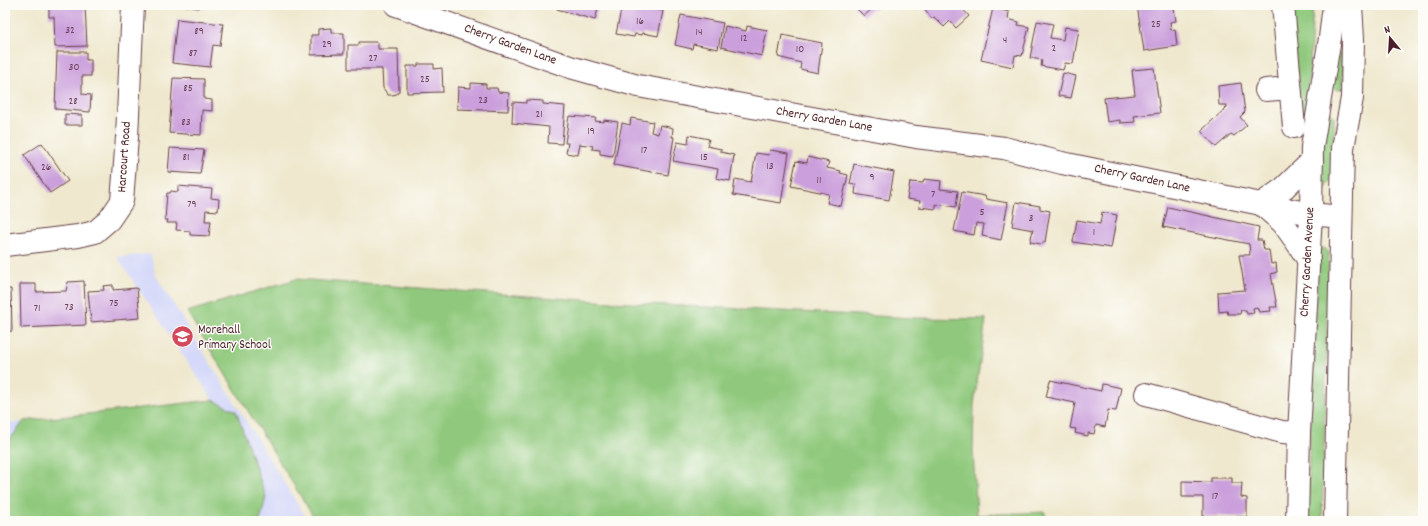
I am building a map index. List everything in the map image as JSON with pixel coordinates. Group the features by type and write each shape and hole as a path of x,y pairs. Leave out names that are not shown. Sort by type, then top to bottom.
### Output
{"street":[{"name":"Harcourt Road","path":"5,245 78,236 95,232 109,220 122,201 127,137 133,5"},
{"name":"Cherry Garden Lane","path":"396,5 570,67 638,86 916,137 1004,148 1062,163 1261,204 1311,214 1341,217"},
{"path":"1283,5 1294,127"},
{"name":"Cherry Garden Avenue","path":"1297,521 1299,433 1311,214 1312,147 1334,5"},
{"path":"1335,521 1343,148 1352,98 1353,39 1351,5"},
{"path":"1266,90 1290,88"},
{"path":"1261,204 1284,188 1312,161"},
{"name":"Cherry Garden Lane","path":"1261,204 1283,223 1309,261"},
{"path":"1146,394 1282,432 1299,433"}],"shaded area":[{"name":"Morehall Primary School","path":"151,254 155,274 308,521 5,521 5,424 213,400 117,257"}],"green space":[{"path":"1290,5 1313,5 1306,134 1303,134"},
{"path":"1338,52 1342,54 1343,88 1337,90 1333,86"},
{"path":"1327,110 1334,116 1335,173 1326,188 1321,190 1318,182"},
{"path":"1319,248 1326,249 1329,255 1322,521 1308,521 1309,453"},
{"path":"296,279 610,302 914,318 986,319 974,404 973,452 977,515 1045,512 1045,521 316,521 187,312"},
{"name":"Morehall Primary School","path":"213,400 236,411 266,497 260,521 5,521 5,446 24,421"}],"building":[{"path":"49,5 85,5 87,46 55,47 54,17 49,17"},
{"path":"181,5 200,5 199,8"},
{"path":"558,5 599,5 595,20 557,9"},
{"path":"622,5 633,5 663,11 658,36 643,33 642,35 635,34 634,37 616,34"},
{"path":"853,5 880,5 875,10 873,8 864,16"},
{"path":"922,5 959,5 969,16 956,28 950,21 944,27 934,17 932,19"},
{"path":"1137,5 1178,5 1179,7 1174,8 1176,21 1170,22 1171,30 1175,29 1177,46 1144,51"},
{"path":"993,8 1009,12 1008,19 1019,22 1018,25 1029,27 1022,56 1015,55 1013,67 981,60"},
{"path":"681,15 723,23 718,49 693,44 692,49 675,45"},
{"path":"177,19 223,24 220,46 213,45 210,67 172,63"},
{"path":"1037,21 1053,24 1050,38 1063,40 1065,27 1079,29 1073,64 1065,63 1063,70 1041,66 1042,60 1030,58"},
{"path":"725,26 746,31 747,26 767,30 762,56 721,47"},
{"path":"331,28 331,33 344,33 344,54 311,55 311,35 318,35 318,29"},
{"path":"782,35 822,43 818,73 800,69 801,63 778,57"},
{"path":"359,42 378,42 378,49 398,49 399,91 397,94 388,95 383,88 382,69 348,69 348,45 359,45"},
{"path":"57,52 86,52 86,60 91,60 91,76 82,76 82,94 91,95 90,112 55,109"},
{"path":"418,64 434,64 434,69 442,68 443,92 407,93 407,66 418,66"},
{"path":"1154,68 1160,113 1134,116 1135,122 1120,123 1120,120 1107,122 1104,98 1135,95 1132,70"},
{"path":"1063,73 1076,76 1071,98 1058,96"},
{"path":"173,78 204,79 204,99 212,100 212,111 202,110 201,135 169,133"},
{"path":"471,83 486,84 486,88 497,88 498,92 509,93 508,111 457,109 458,87 471,88"},
{"path":"1241,83 1245,112 1240,117 1247,125 1234,136 1231,134 1216,147 1201,131 1227,107 1227,105 1219,105 1218,86"},
{"path":"526,100 543,101 543,104 565,106 562,144 548,143 549,127 512,123 513,102 526,103"},
{"path":"65,114 82,115 82,125 65,125"},
{"path":"569,116 596,118 595,121 604,122 604,120 618,122 613,156 600,154 600,150 592,149 593,146 580,144 578,155 566,153 568,143 565,143"},
{"path":"631,118 653,122 651,132 658,134 660,125 673,128 672,137 674,137 668,175 614,165 622,123 630,125"},
{"path":"689,135 709,139 707,146 721,149 721,152 734,155 730,181 716,178 718,169 673,161 677,142 688,144"},
{"path":"42,143 68,181 50,193 24,155"},
{"path":"170,148 204,150 200,174 168,172"},
{"path":"770,150 789,153 781,203 733,195 735,179 751,182 756,153 769,155"},
{"path":"808,157 829,162 827,168 841,171 840,173 848,175 841,206 827,203 829,194 791,186 796,161 807,163"},
{"path":"854,164 894,172 889,200 855,194 856,185 850,184"},
{"path":"924,179 941,181 940,189 958,191 956,207 936,204 936,209 919,207 920,201 907,199 910,182 923,183"},
{"path":"178,186 212,189 211,198 219,199 218,211 206,210 205,221 211,221 209,236 190,235 190,231 176,230 177,223 167,223 168,220 165,220 167,193 170,193 171,191 178,192"},
{"path":"962,192 985,196 986,199 1008,203 1001,240 982,236 984,224 976,223 974,235 954,231"},
{"path":"1016,202 1040,206 1040,209 1050,211 1045,242 1041,244 1030,242 1033,230 1012,226"},
{"path":"1168,207 1259,227 1257,240 1262,240 1264,250 1269,250 1271,264 1276,263 1277,272 1271,274 1277,307 1270,307 1271,311 1259,312 1257,307 1253,308 1254,313 1247,314 1246,310 1241,310 1240,314 1228,314 1227,311 1219,312 1218,292 1245,290 1239,255 1250,255 1249,244 1163,227"},
{"path":"1102,212 1117,215 1111,248 1073,242 1077,220 1100,224"},
{"path":"84,281 86,325 21,328 20,284 36,284 36,292 66,291 68,282"},
{"path":"113,285 113,290 137,288 140,318 91,322 88,291 104,290 103,286"},
{"path":"5,289 11,289 12,331 5,332"},
{"path":"1050,380 1101,391 1102,384 1121,388 1116,411 1108,410 1105,427 1096,425 1094,434 1088,433 1088,436 1075,433 1076,429 1070,428 1075,403 1046,397"},
{"path":"1211,478 1232,478 1232,483 1242,483 1241,497 1247,498 1247,517 1203,516 1203,497 1182,497 1182,481 1211,482"}],"place":[{"name":"Morehall Primary School","path":"183,337"}]}
